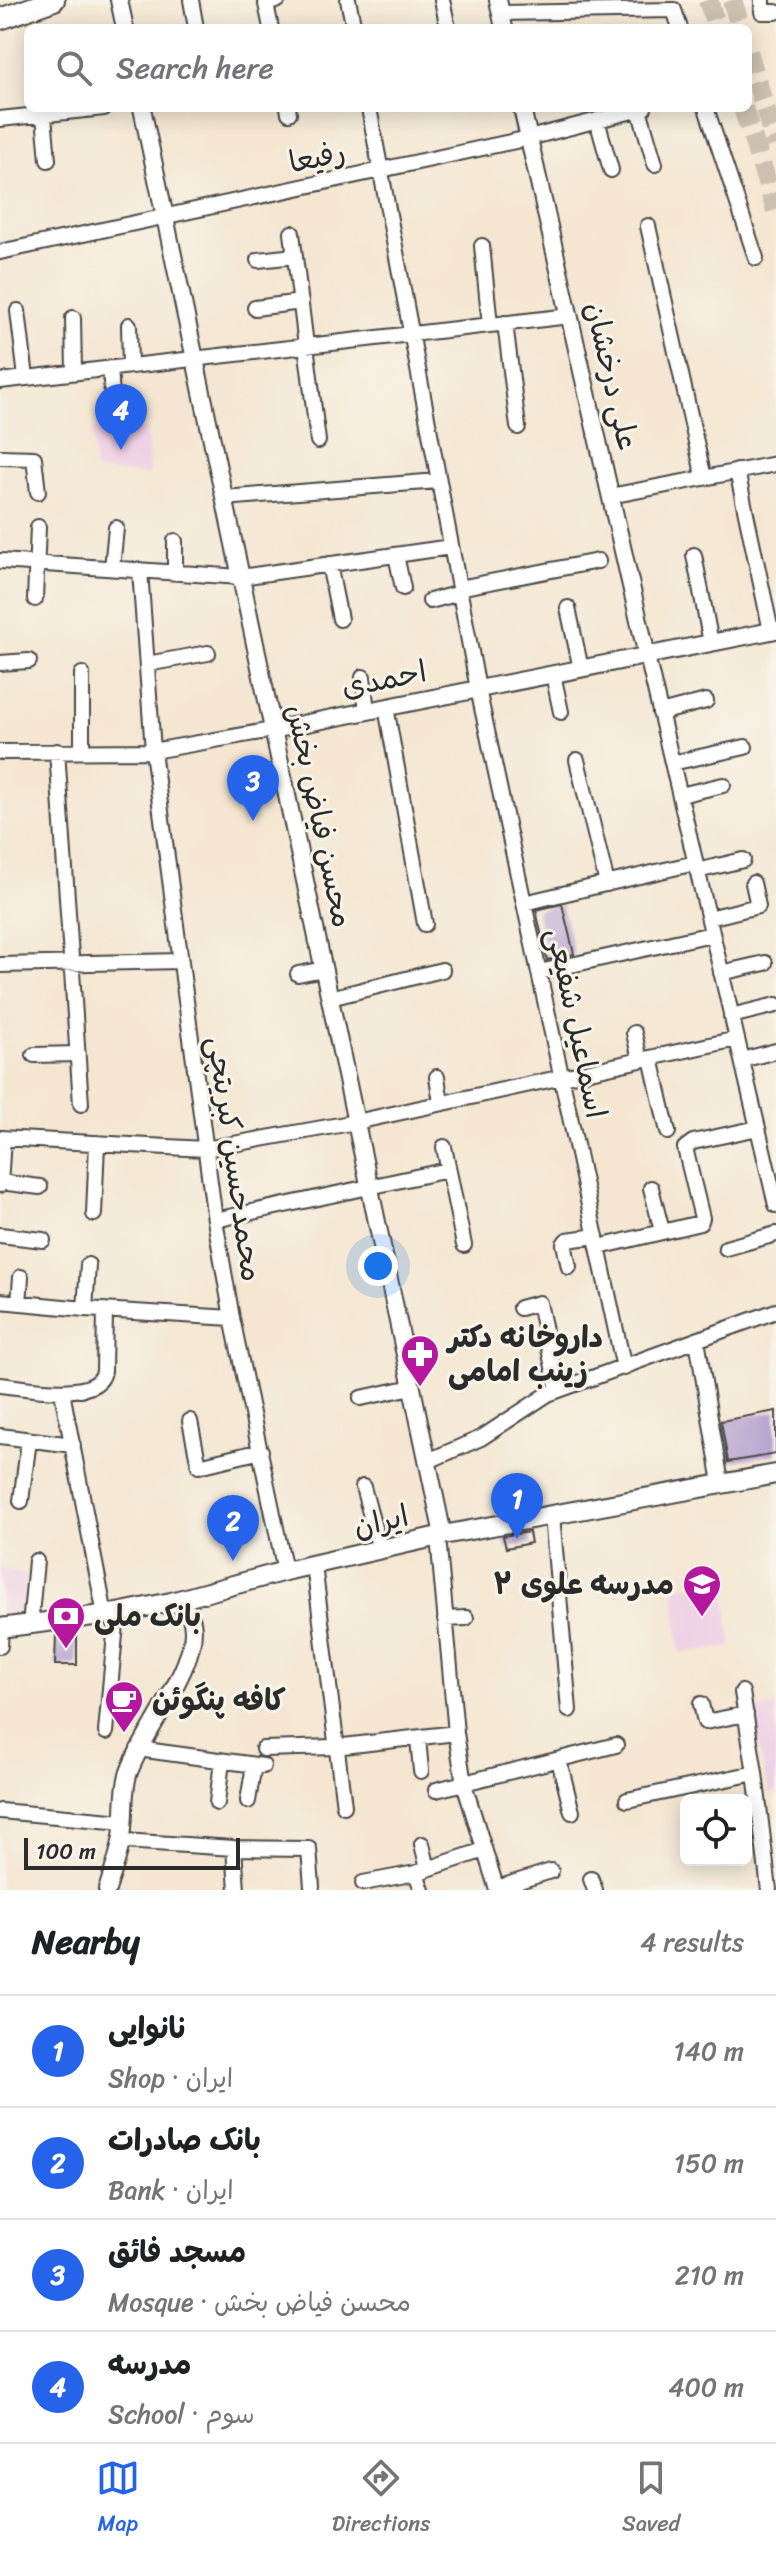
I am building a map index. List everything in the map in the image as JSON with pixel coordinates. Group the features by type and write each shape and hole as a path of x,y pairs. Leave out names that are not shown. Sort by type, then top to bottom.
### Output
{"main road":[{"path":"0,19 54,0"},
{"name":"ایران","path":"0,1628 111,1614 441,1536 776,1474"}],"street":[{"path":"119,0 124,24"},
{"path":"191,0 195,24"},
{"path":"348,0 353,24"},
{"path":"442,0 447,24"},
{"path":"271,24 272,2"},
{"path":"501,14 674,10 679,24"},
{"path":"570,11 572,24"},
{"path":"0,119 74,112"},
{"name":"محسن فیاض بخش","path":"143,112 428,1461 441,1536"},
{"name":"اسماعیل شفیعی","path":"370,112 478,689 624,1368"},
{"name":"علی درخشان","path":"523,112 647,656"},
{"name":"رفیعا","path":"0,252 529,138 629,112"},
{"path":"642,112 655,164"},
{"path":"707,112 756,258"},
{"path":"44,116 48,160"},
{"path":"597,120 611,170"},
{"path":"648,226 704,478"},
{"path":"292,233 318,441"},
{"path":"482,246 518,427"},
{"path":"258,260 295,256"},
{"path":"255,308 301,302"},
{"path":"18,311 26,378"},
{"path":"0,381 570,316"},
{"path":"73,318 74,372"},
{"path":"129,325 130,366"},
{"path":"110,368 113,409"},
{"path":"0,457 34,458 38,492"},
{"path":"610,496 776,464"},
{"path":"737,471 774,630"},
{"path":"224,498 438,481"},
{"path":"35,599 38,527"},
{"path":"112,568 116,528"},
{"path":"175,541 175,573"},
{"path":"0,561 241,577 451,547"},
{"path":"396,555 403,588"},
{"path":"694,555 711,643"},
{"path":"430,601 459,591 598,561"},
{"path":"329,564 340,619"},
{"name":"محمدحسین کبریتچی","path":"140,570 153,751 215,1220 232,1318 285,1571"},
{"path":"568,608 581,669"},
{"name":"احمدی","path":"0,752 153,751 774,630"},
{"path":"147,664 208,653"},
{"path":"647,656 758,1128 770,1150 776,1205"},
{"path":"0,663 29,661"},
{"path":"82,674 82,751"},
{"path":"553,674 561,712"},
{"path":"363,677 367,711"},
{"path":"660,713 706,701"},
{"path":"386,707 425,924"},
{"path":"672,763 745,747"},
{"path":"57,751 81,1104"},
{"path":"577,760 607,884"},
{"path":"680,795 723,785"},
{"path":"524,903 607,884 743,860"},
{"path":"709,918 758,906 753,883"},
{"path":"539,972 712,934"},
{"path":"0,965 181,961"},
{"path":"721,973 765,963"},
{"path":"298,974 324,969"},
{"path":"330,998 442,970"},
{"path":"731,1016 776,1005"},
{"path":"634,1033 668,1132"},
{"path":"40,1187 0,1184 1,1138 205,1149 356,1122 737,1039"},
{"path":"742,1060 776,1051"},
{"path":"34,1055 78,1054"},
{"path":"437,1077 441,1103"},
{"path":"569,1267 564,1244 567,1240 597,1242 662,1231 702,1220 685,1151 689,1144 758,1128"},
{"path":"94,1214 97,1143"},
{"path":"444,1147 464,1245"},
{"path":"215,1220 448,1170"},
{"path":"651,1188 662,1231"},
{"path":"726,1248 776,1234"},
{"path":"0,1235 43,1240"},
{"path":"85,1309 88,1265"},
{"path":"19,1303 21,1277"},
{"path":"0,1301 232,1318"},
{"path":"520,1308 539,1303 558,1390"},
{"path":"0,1385 62,1392 97,1384 103,1378 105,1311"},
{"path":"428,1461 481,1438 558,1390 776,1311"},
{"path":"697,1340 721,1483"},
{"path":"361,1398 412,1387"},
{"path":"62,1392 111,1614 106,1732"},
{"path":"190,1421 199,1466 261,1451"},
{"path":"0,1436 73,1445"},
{"path":"21,1501 29,1440"},
{"path":"363,1487 380,1550"},
{"path":"552,1515 569,1710"},
{"path":"441,1536 456,1733 464,1784 484,1850 497,1889 551,1871"},
{"path":"30,1626 36,1561"},
{"path":"314,1565 344,1806"},
{"path":"107,1890 122,1841 127,1778 138,1749 183,1672 189,1653 192,1620 187,1611 171,1602"},
{"path":"445,1619 466,1618"},
{"path":"0,1628 0,1646"},
{"path":"742,1692 769,1890"},
{"path":"701,1704 705,1722 746,1714"},
{"path":"263,1749 335,1747 456,1733"},
{"path":"418,1739 421,1771"},
{"path":"436,1790 616,1745"},
{"path":"138,1749 258,1766 248,1801"},
{"path":"559,1760 572,1812"},
{"path":"217,1803 222,1761"},
{"path":"627,1800 701,1792 755,1773"},
{"path":"0,1811 123,1822"},
{"path":"122,1841 309,1849 312,1887"},
{"path":"422,1844 422,1890"},
{"path":"234,1848 237,1890"},
{"path":"363,1883 422,1871 484,1850"}],"shaded area":[{"path":"92,429 147,429 149,475 95,471"},
{"path":"0,1567 27,1576 21,1612 0,1614"},
{"name":"مدرسه علوی ۲","path":"724,1582 732,1647 680,1653 673,1588"},
{"path":"776,1706 776,1792 769,1793 751,1711"}],"building":[{"path":"562,904 574,954 547,960 536,910"},
{"path":"776,1411 776,1454 728,1462 721,1421"},
{"path":"529,1532 531,1543 506,1548 503,1536"},
{"name":"بانک ملی","path":"56,1635 77,1635 77,1665 55,1665"}],"tunnel":[{"path":"708,0 716,24"},
{"path":"732,0 740,24"},
{"path":"752,65 776,145"},
{"path":"744,112 776,210"}],"place":[{"name":"مدرسه","path":"121,450"},
{"name":"مسجد فائق","path":"253,821"},
{"name":"داروخانه دکتر زینب امامی","path":"420,1388"},
{"name":"نانوایی","path":"517,1539"},
{"name":"بانک صادرات","path":"233,1561"},
{"name":"مدرسه علوی ۲","path":"702,1618"},
{"name":"بانک ملی","path":"66,1650"},
{"name":"کافه پنگوئن","path":"124,1734"}]}
